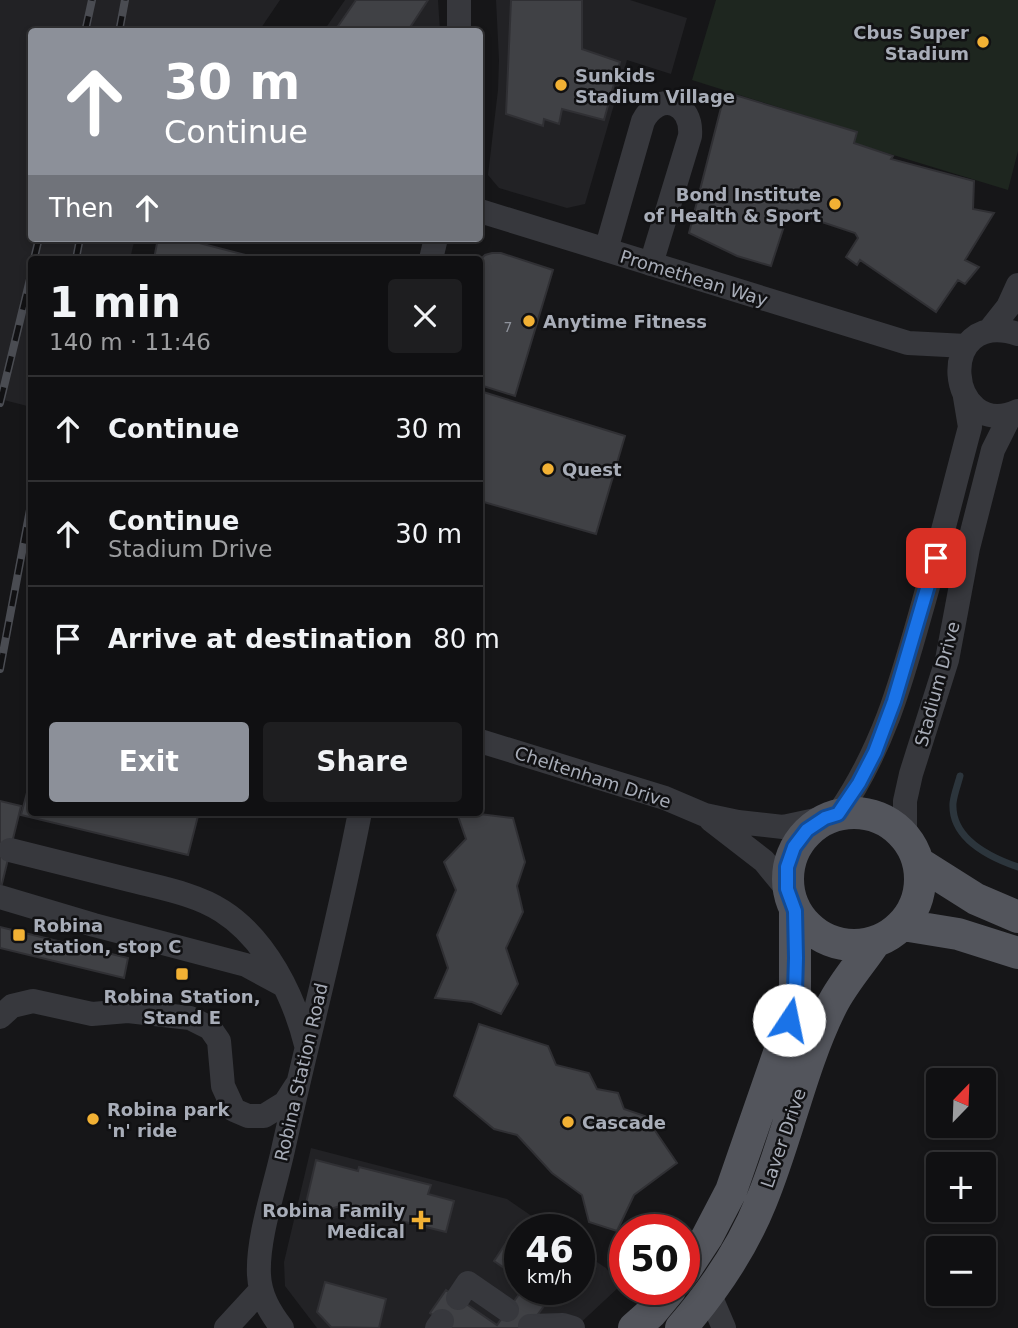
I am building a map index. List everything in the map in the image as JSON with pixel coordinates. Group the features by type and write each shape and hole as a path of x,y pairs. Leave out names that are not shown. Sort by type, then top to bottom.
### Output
{"main road":[{"path":"912,849 920,885 915,907 903,925 875,942 857,946 822,938 791,900 787,867 794,847 807,830 831,816 856,812 874,815 891,823 912,849 976,899 1018,917"},
{"name":"Laver Drive","path":"700,1248 731,1191 781,1047 795,992 791,900"},
{"path":"903,925 958,934 1018,953"},
{"name":"Laver Drive","path":"681,1328 728,1267 761,1203 805,1074 833,1003 875,942"},
{"path":"634,1328 658,1305"}],"street":[{"path":"459,0 459,28"},
{"path":"606,250 643,121 656,105 667,103 679,106 689,120 690,136 652,264"},
{"name":"Promethean Way","path":"483,212 908,343"},
{"path":"989,331 1008,307 1018,285"},
{"path":"961,388 960,356 966,346 977,336 989,331 1004,330 1018,334"},
{"path":"908,343 966,346"},
{"path":"908,343 961,388 974,406 985,413 1015,413"},
{"name":"Stadium Drive","path":"831,816 859,783 875,752 905,668 970,427 961,388"},
{"name":"Stadium Drive","path":"912,849 905,801 911,774 947,660 968,548 993,450 1015,413"},
{"name":"Cheltenham Drive","path":"483,742 665,798 705,815 783,827 831,816"},
{"name":"Cheltenham Drive","path":"705,815 764,862 791,900"},
{"name":"Robina Station Road","path":"278,1323 261,1290 260,1250 306,1046 344,897 359,816"},
{"path":"10,850 164,889 222,911 256,941 283,985 298,1018 306,1046"},
{"path":"0,897 246,965 283,985"},
{"path":"0,1017 12,1006 33,1001 92,1013 128,1011 196,1020 215,1034 222,1054 224,1092 234,1110 248,1116 264,1116 274,1111 289,1098 298,1082"},
{"path":"458,1298 468,1283 507,1310"},
{"path":"228,1327 261,1290"},
{"path":"709,1293 724,1328"},
{"path":"228,1327 278,1323"},
{"path":"530,1326 563,1325 573,1328"}],"shaded area":[{"path":"0,0 280,0 261,28 28,28 28,242 134,242 131,256 28,256 28,406 0,399"},
{"path":"345,0 438,0 440,28 326,28"},
{"path":"496,0 630,0 687,18 671,74 627,60 585,204 567,208 499,188 488,175 498,90"},
{"path":"716,0 1018,0 1018,151 1008,190 854,143 857,132 692,80"},
{"path":"311,1148 507,1199 529,1214 504,1214 504,1305 595,1305 595,1261 609,1272 609,1296 575,1328 317,1328 285,1286 284,1262"}],"building":[{"path":"356,0 428,0 410,28 337,28"},
{"name":"Sunkids Stadium Village","path":"511,0 582,0 582,49 620,62 604,120 562,109 559,124 544,119 543,126 506,114"},
{"name":"Bond Institute of Health & Sport","path":"725,92 857,132 854,143 893,156 891,159 974,181 973,209 994,213 965,260 979,267 965,284 958,280 936,312 860,260 857,265 846,257 858,238 855,233 789,211 771,266 737,256 689,233"},
{"path":"157,242 195,242 249,256 155,256"},
{"path":"501,253 553,270 515,396 483,386 485,255"},
{"name":"Quest","path":"483,392 625,436 596,534 483,502"},
{"path":"28,789 28,816 198,816 188,855 21,815"},
{"path":"0,801 21,806 0,892"},
{"path":"483,814 513,818 525,862 517,886 523,912 506,948 518,984 501,1014 472,1002 435,998 448,968 437,935 456,890 444,862 466,839 458,816"},
{"path":"0,927 128,958 124,978 0,948"},
{"name":"Cascade","path":"479,1024 548,1046 556,1065 589,1073 597,1089 618,1093 624,1109 645,1116 677,1163 634,1195 625,1214 609,1214 609,1228 595,1224 595,1214 587,1214 582,1195 552,1173 517,1135 494,1129 454,1096"},
{"path":"316,1160 358,1171 359,1167 431,1185 428,1194 454,1201 446,1232 340,1206 314,1214 304,1212"},
{"path":"504,1246 504,1268 494,1261"},
{"path":"325,1282 386,1299 379,1328 331,1327 317,1312"},
{"path":"446,1290 497,1325 511,1305 545,1305 528,1328 452,1328 430,1313"}],"waterway":[{"path":"960,776 953,803 958,826 965,836 984,852 1018,867"}],"railway":[{"path":"86,28 92,0"},
{"path":"120,28 125,0"},
{"path":"35,256 38,242"},
{"path":"77,256 79,242"},
{"path":"0,403 28,288"},
{"path":"0,669 28,520"}],"place":[{"name":"Cbus Super Stadium","path":"983,42"},
{"name":"Sunkids Stadium Village","path":"561,85"},
{"name":"Bond Institute of Health & Sport","path":"835,204"},
{"name":"Anytime Fitness","path":"529,321"},
{"name":"Quest","path":"548,469"},
{"name":"Robina station, stop C","path":"19,935"},
{"name":"Robina Station, Stand E","path":"182,974"},
{"name":"Robina park 'n' ride","path":"93,1119"},
{"name":"Cascade","path":"568,1122"},
{"name":"Robina Family Medical","path":"421,1220"}],"route":[{"path":"789,1020 795,992 796,958 795,911 789,900 787,867 794,847 807,830 825,818 838,814 859,783 875,752 894,701 936,558"}]}
